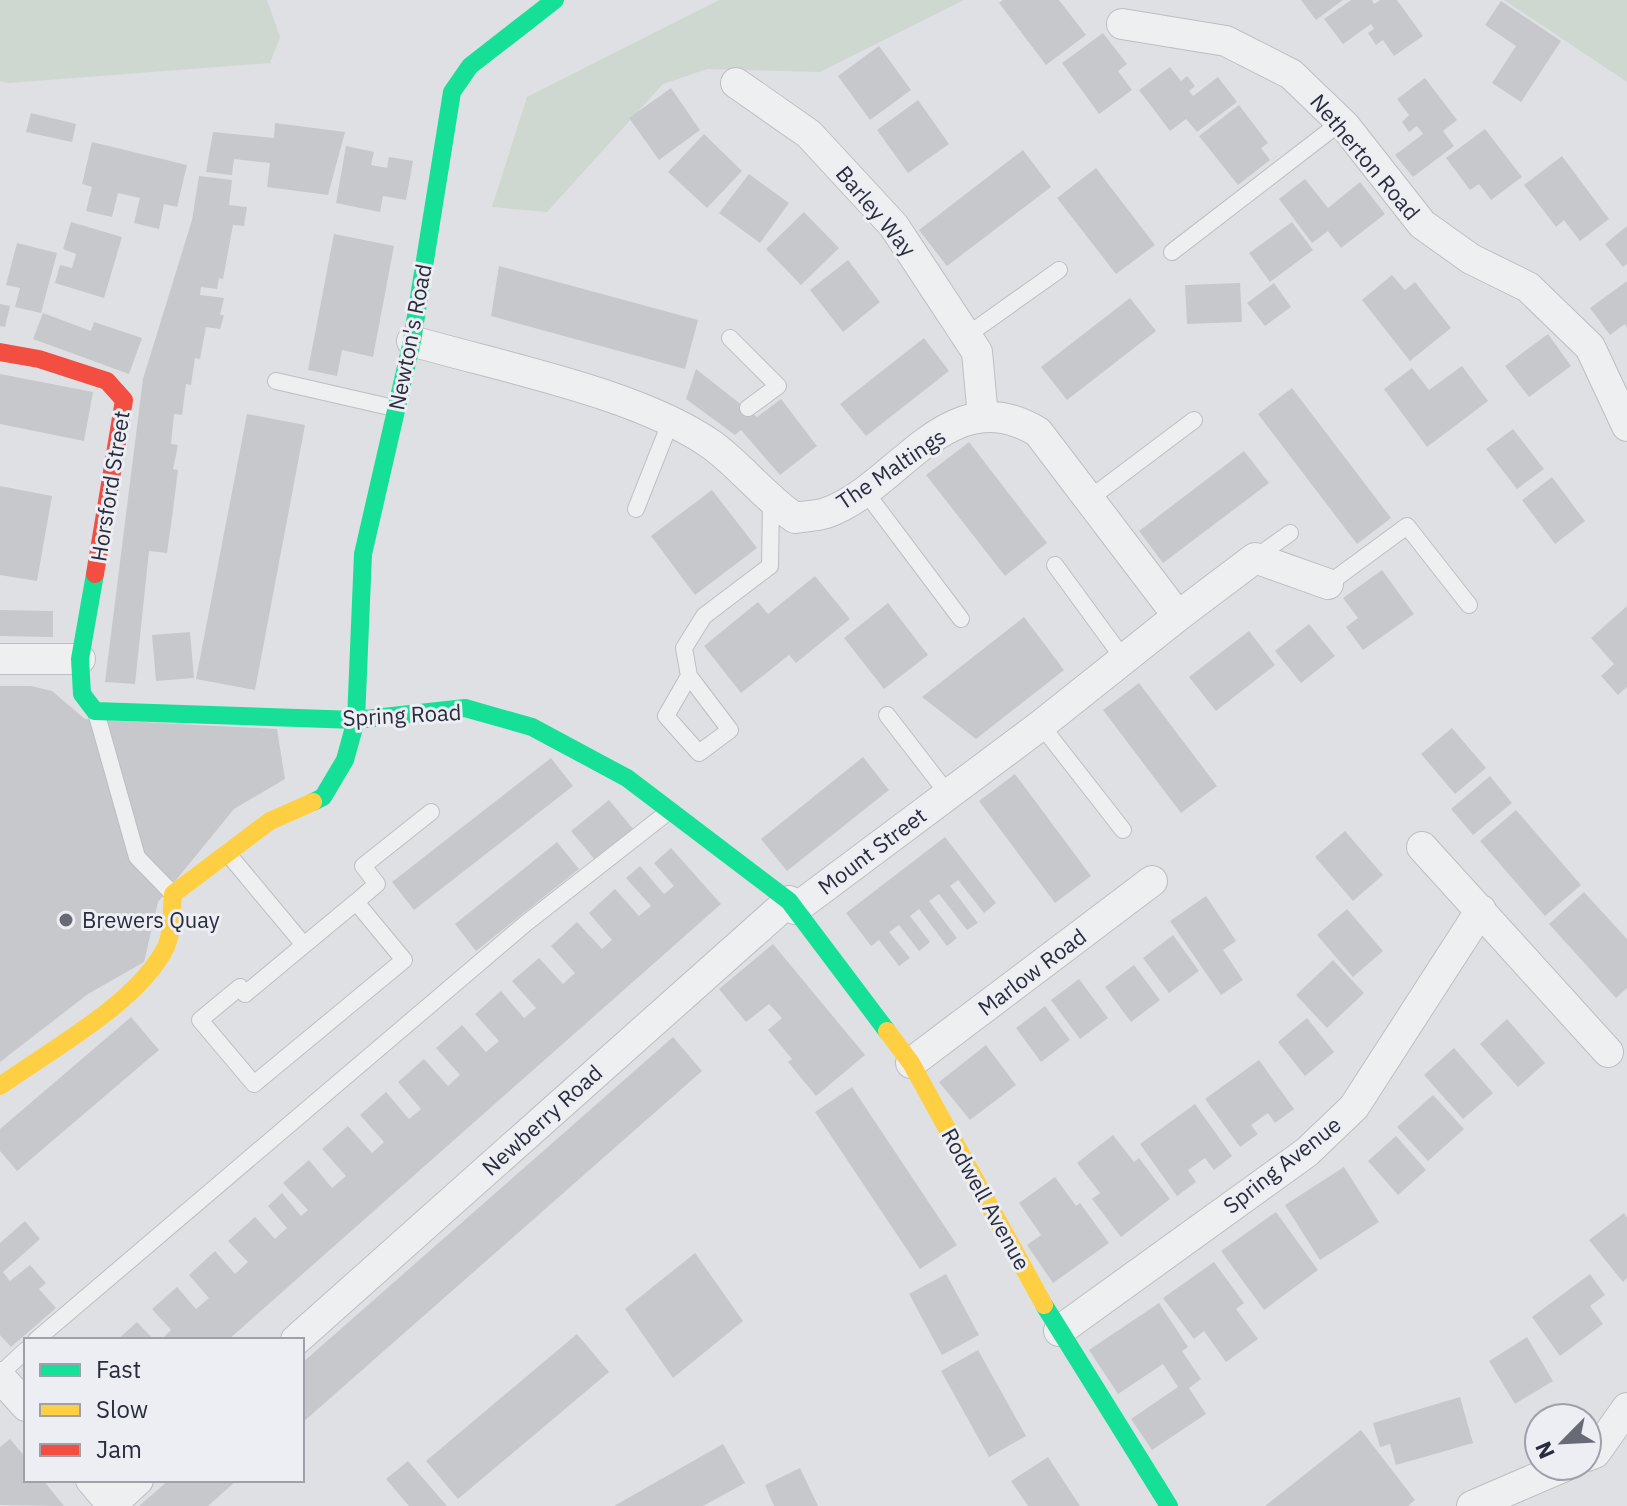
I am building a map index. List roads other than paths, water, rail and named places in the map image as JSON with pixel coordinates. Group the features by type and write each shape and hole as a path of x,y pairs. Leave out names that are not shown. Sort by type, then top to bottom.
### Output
{"street":[{"name":"Newton's Road","path":"173,894 229,855 270,821 323,797 345,760 356,720 363,554 412,341 452,92 470,66 555,0"},
{"name":"Netherton Road","path":"1122,24 1226,41 1291,74 1341,122 1422,224 1471,259 1528,287 1590,347 1627,426"},
{"name":"Barley Way","path":"736,83 809,134 894,226 977,352 983,417"},
{"name":"The Maltings","path":"412,341 638,406 670,423 720,437 771,501 795,518 827,513 864,490 938,432 983,417 1017,420 1038,432 1178,616"},
{"name":"Horsford Street","path":"0,352 39,359 107,381 124,400 80,659"},
{"path":"948,794 1255,558 1328,584"},
{"path":"0,659 80,659 82,694 95,711"},
{"name":"Spring Road","path":"95,711 356,720 465,708 532,727 627,778 792,905"},
{"name":"Mount Street","path":"792,905 948,794"},
{"path":"1422,847 1608,1052"},
{"name":"Marlow Road","path":"911,1063 1152,881"},
{"path":"0,1086 126,992 154,966 167,946 173,894"},
{"name":"Rodwell Avenue","path":"792,905 911,1063 1059,1331 1169,1506"},
{"name":"Newberry Road","path":"298,1338 792,905"},
{"name":"Spring Avenue","path":"1059,1331 1307,1152 1354,1107 1481,910"},
{"path":"0,1375 24,1404"},
{"path":"1603,1442 1627,1408"},
{"path":"93,1482 112,1505 136,1482"},
{"path":"1472,1506 1528,1482"}],"lane":[{"path":"1172,252 1341,122"},
{"path":"966,336 1059,270"},
{"path":"730,338 778,386 748,408"},
{"path":"276,381 396,409"},
{"path":"1089,499 1194,420"},
{"path":"636,509 670,423"},
{"path":"864,490 961,619"},
{"path":"689,676 684,648 704,616 770,566 771,501"},
{"path":"1328,584 1407,526 1469,605"},
{"path":"1255,558 1290,533"},
{"path":"1055,565 1123,658"},
{"path":"95,711 137,857 173,894"},
{"path":"887,715 948,794"},
{"path":"1041,725 1123,830"},
{"path":"38,1338 513,934 670,811"},
{"path":"356,902 404,960 254,1084 200,1020 240,987 245,994 377,884 363,866 431,812"},
{"path":"229,855 304,945"},
{"path":"0,1375 24,1352"}],"place":[{"name":"Brewers Quay","path":"66,920"}]}
